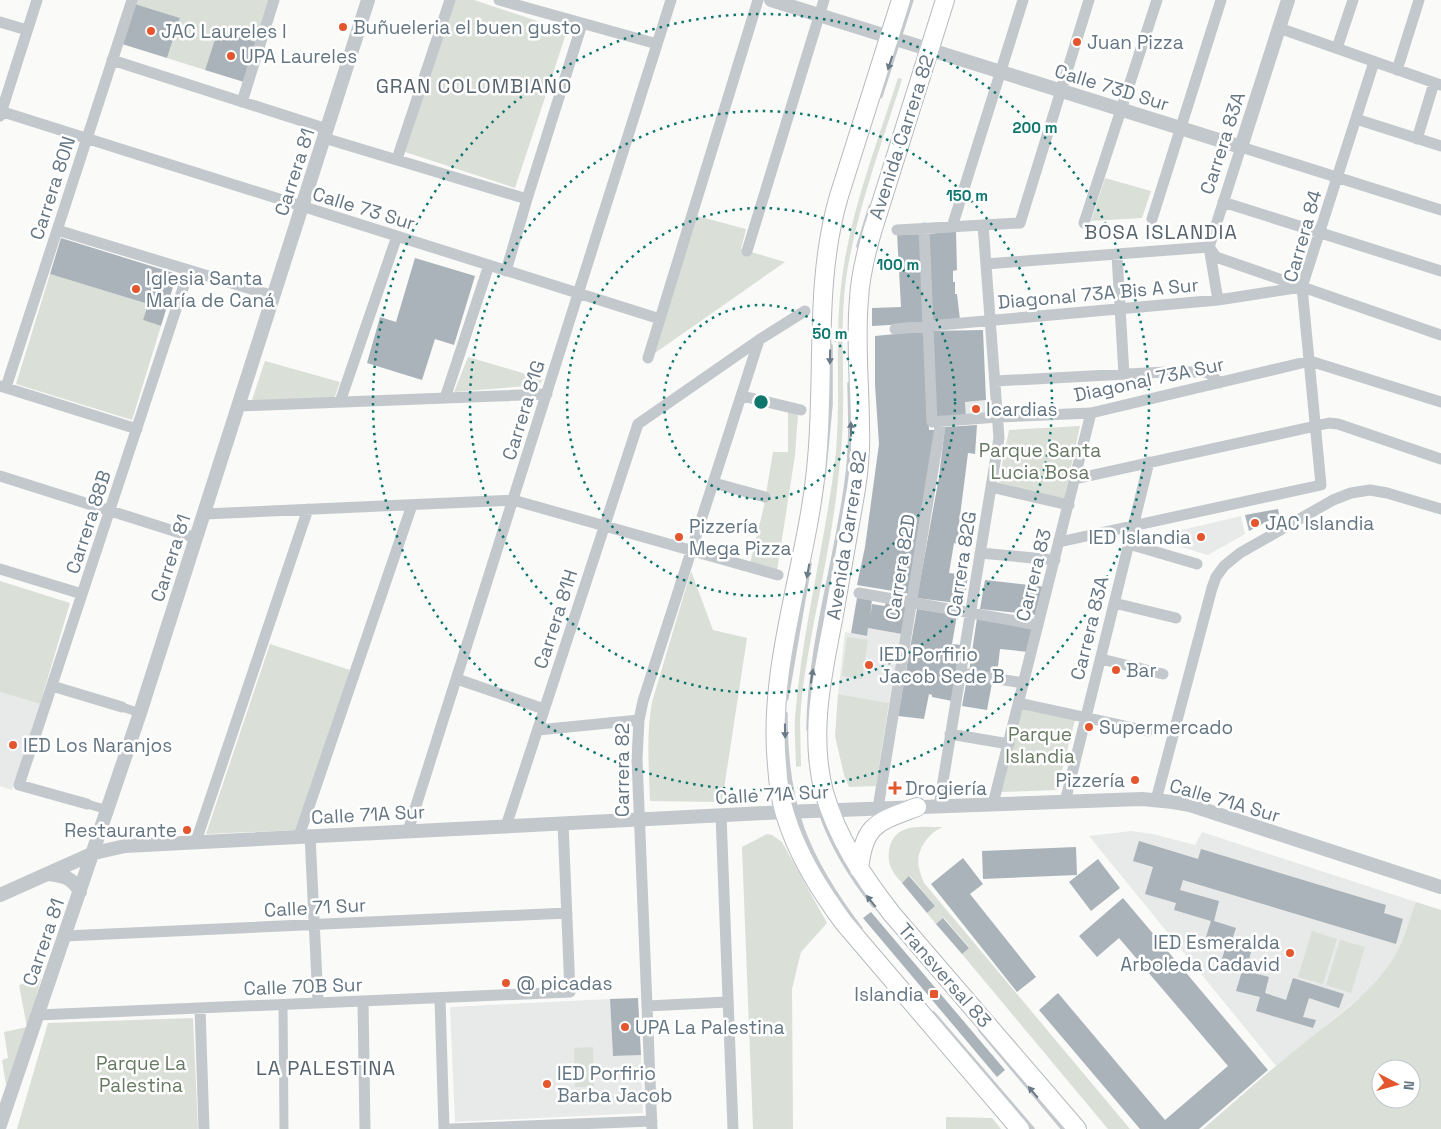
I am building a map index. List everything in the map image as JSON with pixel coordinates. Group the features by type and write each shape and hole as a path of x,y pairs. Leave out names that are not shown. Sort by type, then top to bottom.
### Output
{"main road":[{"name":"Avenida Carrera 82","path":"790,812 780,793 775,732 776,713 785,644 812,501 817,463 821,413 822,297 827,251 834,213 894,38 901,0"},
{"name":"Avenida Carrera 82","path":"823,808 824,792 820,770 817,718 820,688 858,473 860,426 857,359 859,297 872,232 924,48 945,0"},
{"path":"859,869 862,846 871,829 882,820 917,807"},
{"name":"Transversal 83","path":"823,808 859,869 892,914 1077,1129"},
{"path":"790,812 791,833 805,863 844,923 1020,1129"}],"street":[{"path":"0,113 37,0"},
{"name":"Carrera 80N","path":"3,387 57,230 132,0"},
{"path":"242,102 274,0"},
{"name":"Carrera 81","path":"0,1125 94,853 368,0"},
{"path":"397,159 450,0"},
{"path":"499,0 657,44"},
{"name":"Carrera 81G","path":"408,831 671,0"},
{"path":"648,358 758,0"},
{"name":"Calle 73D Sur","path":"771,0 1441,210"},
{"path":"747,251 824,0"},
{"path":"952,227 1023,0"},
{"path":"897,230 1020,223 1089,0"},
{"path":"1084,223 1157,0"},
{"path":"1152,219 1221,0"},
{"name":"Carrera 83A","path":"1218,300 1209,247 1288,0"},
{"path":"1337,48 1353,0"},
{"path":"1397,70 1418,0"},
{"path":"0,22 27,30"},
{"path":"506,271 582,24"},
{"path":"1279,28 1438,84 1417,139"},
{"path":"112,60 242,102 397,159 527,199"},
{"name":"Carrera 84","path":"1133,527 1322,485 1302,287 1374,62"},
{"name":"Calle 73 Sur","path":"0,113 87,138 660,319"},
{"path":"1356,119 1441,146"},
{"path":"1223,202 1441,271"},
{"name":"Carrera 82G","path":"939,806 999,438 983,225"},
{"name":"Carrera 82D","path":"878,808 912,602 937,422 928,326 924,228"},
{"path":"57,230 274,296"},
{"path":"340,402 397,236"},
{"path":"986,264 1209,247 1216,256 1441,335"},
{"path":"1117,255 1124,374"},
{"path":"445,398 489,265"},
{"name":"Carrera 88B","path":"87,804 20,784 189,270"},
{"name":"Diagonal 73A Bis A Sur","path":"895,329 1218,300 1302,287"},
{"path":"760,340 805,311"},
{"name":"Carrera 82","path":"652,1125 636,760 639,720 643,701 691,550 760,340"},
{"name":"Carrera 81H","path":"506,826 638,424 760,340"},
{"path":"1310,361 1441,402"},
{"name":"Diagonal 73A Sur","path":"937,422 998,416 1092,413 1310,361"},
{"path":"995,381 1206,372 1219,382"},
{"path":"3,387 137,429"},
{"path":"238,406 547,394"},
{"path":"742,396 801,410"},
{"name":"Carrera 83","path":"993,804 1092,413"},
{"path":"1075,479 1329,423 1338,424 1441,459"},
{"name":"Carrera 83A","path":"1065,802 1149,462"},
{"path":"0,476 196,538"},
{"path":"714,483 765,497"},
{"path":"991,487 1069,505"},
{"path":"1156,800 1216,577 1224,566 1240,553 1333,500 1351,493 1370,490 1441,509"},
{"path":"204,514 514,500 778,575"},
{"path":"318,1003 315,925 305,836 412,505"},
{"path":"196,841 308,509"},
{"path":"1059,542 1133,527"},
{"path":"1129,544 1197,564"},
{"path":"980,553 1055,560"},
{"path":"0,569 82,594"},
{"path":"858,593 1038,625"},
{"path":"1114,603 1176,618"},
{"path":"1100,659 1163,674"},
{"path":"960,674 1024,683"},
{"path":"457,679 544,709"},
{"path":"52,686 140,712"},
{"path":"1019,703 1148,731"},
{"path":"538,730 639,720"},
{"path":"950,734 1009,744"},
{"name":"Calle 71A Sur","path":"0,895 94,853 125,846 790,812 823,808 1156,800 1190,805 1441,886"},
{"path":"87,804 108,810"},
{"path":"720,815 733,1129"},
{"path":"563,823 567,913"},
{"path":"47,874 66,877 76,884 80,892"},
{"name":"Calle 71 Sur","path":"65,936 567,913"},
{"name":"Calle 70B Sur","path":"38,1015 570,992 567,913"},
{"path":"440,998 444,1129"},
{"path":"363,1001 365,1129"},
{"path":"647,1006 727,1002"},
{"path":"282,1004 284,1129"},
{"path":"200,1008 204,1129"},
{"path":"451,1129 652,1125"}],"lane":[{"path":"878,103 894,38 911,0"},
{"path":"857,254 872,204"},
{"path":"822,486 828,433 830,342"},
{"path":"809,733 811,686 847,483 852,438 850,376"},
{"path":"810,561 789,678 785,715 790,812 820,871 837,899 862,931"},
{"path":"823,808 832,840 846,867 876,907"},
{"path":"931,1012 1032,1129"},
{"path":"976,1025 1064,1129"}],"shaded area":[{"name":"Icardias","path":"986,400 988,416 966,419 965,402"},
{"name":"IED Islandia","path":"1241,516 1245,534 1208,555 1161,541 1165,534"},
{"name":"IED Porfirio Jacob Sede B","path":"868,628 902,634 889,703 838,694 845,632 866,636"},
{"name":"IED Los Naranjos","path":"0,692 40,704 12,790 0,786"},
{"name":"IED Esmeralda Arboleda Cadavid","path":"1131,831 1153,834 1195,845 1202,832 1416,902 1401,944 1392,962 1378,980 1363,995 1276,1066 1089,836"},
{"name":"IED Porfirio Barba Jacob","path":"610,999 613,1056 641,1055 643,1113 455,1122 450,1007"}],"green space":[{"path":"136,0 270,0 256,42 218,30 205,70 167,58 180,18 135,4"},
{"path":"454,0 474,0 567,31 515,188 405,152"},
{"path":"898,78 902,79 856,228 846,279 843,328 842,441 834,516 802,694 800,720 801,766 796,767 795,724 798,684 836,452 838,322 842,278 858,202"},
{"path":"1105,178 1151,191 1142,218 1091,221"},
{"path":"697,216 746,229 741,249 785,262 655,353"},
{"path":"50,274 148,304 143,320 161,326 132,420 16,384"},
{"path":"468,357 543,379 539,385 454,392"},
{"path":"265,361 340,382 334,399 251,403"},
{"path":"788,411 798,415 795,455 777,571 750,564 764,506 773,452 788,452"},
{"name":"Parque Santa Lucia Bosa","path":"1080,426 1064,499 998,485 1009,430"},
{"path":"691,571 713,630 747,638 722,802 650,801 648,739 652,702"},
{"path":"0,581 70,603 40,704 0,692"},
{"path":"847,637 868,640 862,679 842,676"},
{"path":"270,644 350,670 298,830 206,834"},
{"path":"838,694 889,703 876,786 849,787 844,775 835,736"},
{"name":"Parque Islandia","path":"1021,708 1075,720 1057,790 1001,792"},
{"path":"943,827 928,838 921,849 918,862 924,883 1130,1129 1108,1129 962,954 969,947 944,918 936,924 927,913 935,906 910,876 902,883 893,872 890,865 889,851 896,835 909,828"},
{"path":"767,834 782,842 827,923 801,952 792,989 793,1129 753,1129 742,847"},
{"path":"1416,902 1441,910 1441,1129 1203,1129 1362,995 1382,974 1402,941"},
{"path":"1312,931 1337,939 1323,984 1298,977"},
{"path":"1340,940 1365,947 1351,993 1326,985"},
{"path":"41,979 28,1027 6,1085 2,1060 8,1058 4,1032 27,1027 19,985"},
{"name":"Parque La Palestina","path":"193,1018 198,1129 17,1129 48,1023"},
{"path":"593,1047 594,1087 575,1087 574,1048"},
{"path":"946,1117 992,1118 1001,1129 946,1129"}],"building":[{"name":"JAC Laureles I","path":"135,4 180,18 167,58 122,44"},
{"name":"UPA Laureles","path":"218,30 256,42 244,82 205,70"},
{"path":"956,231 957,270 953,271 953,282 955,282 955,294 957,294 960,320 933,323 928,234"},
{"path":"897,233 920,233 923,323 872,326 872,308 901,307"},
{"name":"Iglesia Santa María de Caná","path":"61,238 177,274 161,326 143,320 148,304 50,274"},
{"path":"415,258 475,276 454,345 435,339 422,380 367,363 380,317 396,322"},
{"path":"983,330 986,400 965,402 966,419 936,421 930,331"},
{"path":"925,331 929,430 937,430 911,594 857,585 865,547 879,444 875,385 875,336"},
{"path":"977,425 975,454 968,453 958,532 960,532 958,544 954,543 949,573 968,575 964,604 917,598 939,477 945,427"},
{"name":"JAC Islandia","path":"1278,509 1279,515 1249,531 1245,515"},
{"path":"985,580 1046,587 1038,615 980,609"},
{"path":"857,598 872,599 870,619 872,604 885,606 886,602 908,604 902,634 868,628 867,636 851,633"},
{"path":"917,609 957,615 952,644 961,645 952,701 932,697 929,694 924,719 898,716"},
{"path":"977,618 1035,626 1029,652 1000,649 997,675 969,672"},
{"path":"967,679 992,683 987,710 962,706"},
{"path":"1139,841 1198,859 1201,849 1386,905 1384,913 1403,919 1396,944 1183,880 1180,890 1219,901 1214,921 1236,928 1230,946 1251,952 1246,971 1269,977 1265,993 1286,1000 1293,978 1344,994 1339,1008 1309,998 1303,1017 1316,1020 1313,1028 1256,1011 1260,997 1236,991 1242,971 1220,965 1226,946 1205,940 1211,921 1174,910 1176,903 1145,894 1153,867 1133,861"},
{"path":"1076,847 1077,875 983,879 982,851"},
{"path":"963,858 983,884 970,894 1036,977 1017,992 931,884"},
{"path":"1098,859 1120,888 1091,911 1069,882"},
{"path":"909,876 935,906 927,913 902,883"},
{"path":"1123,898 1268,1070 1199,1129 1140,1129 1039,1010 1058,993 1165,1120 1228,1066 1119,938 1097,957 1079,936"},
{"name":"Islandia","path":"871,912 1005,1070 997,1077 863,918"},
{"name":"Islandia","path":"943,918 969,948 962,954 936,924"},
{"name":"UPA La Palestina","path":"638,998 641,1055 613,1056 610,999"}],"place":[{"name":"Buñueleria el buen gusto","path":"343,27"},
{"name":"JAC Laureles I","path":"151,31"},
{"name":"Juan Pizza","path":"1077,42"},
{"name":"UPA Laureles","path":"231,56"},
{"name":"Iglesia Santa María de Caná","path":"136,289"},
{"name":"Icardias","path":"976,409"},
{"name":"JAC Islandia","path":"1255,523"},
{"name":"Pizzería Mega Pizza","path":"679,537"},
{"name":"IED Islandia","path":"1201,537"},
{"name":"IED Porfirio Jacob Sede B","path":"869,665"},
{"name":"Bar","path":"1116,670"},
{"name":"Supermercado","path":"1089,727"},
{"name":"IED Los Naranjos","path":"13,745"},
{"name":"Pizzería","path":"1135,780"},
{"name":"Drogiería","path":"895,788"},
{"name":"Restaurante","path":"187,830"},
{"name":"IED Esmeralda Arboleda Cadavid","path":"1290,953"},
{"name":"@ picadas","path":"506,983"},
{"name":"Islandia","path":"934,994"},
{"name":"UPA La Palestina","path":"625,1027"},
{"name":"IED Porfirio Barba Jacob","path":"547,1084"}],"district":[{"name":"GRAN COLOMBIANO","path":"474,86"},
{"name":"BOSA ISLANDIA","path":"1161,232"},
{"name":"LA PALESTINA","path":"326,1068"}]}
